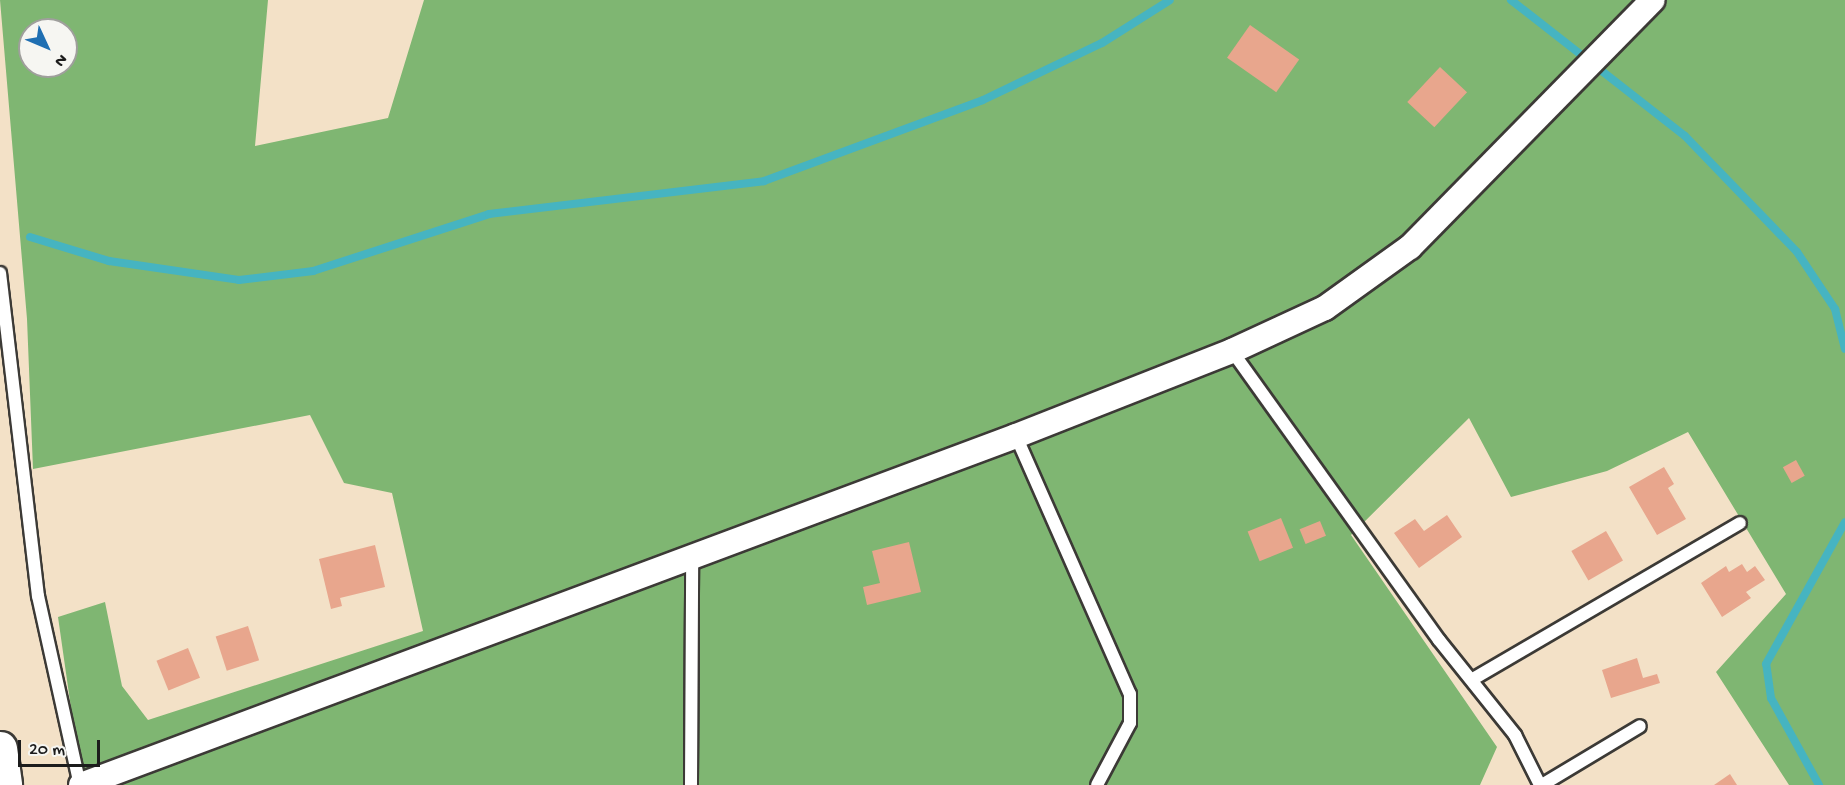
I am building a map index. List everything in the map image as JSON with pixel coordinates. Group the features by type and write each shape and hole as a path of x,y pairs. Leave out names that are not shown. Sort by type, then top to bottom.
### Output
{"highway":[{"path":"0,748 5,785"}],"street":[{"path":"80,785 1016,436 1232,351 1325,308 1410,247 1653,0"}],"lane":[{"path":"0,273 38,596 80,785"},
{"path":"1232,351 1439,640 1473,679 1515,735 1541,785 1640,726"},
{"path":"1016,436 1130,694 1130,723 1097,785"},
{"path":"1473,679 1740,523"},
{"path":"692,557 692,785"}],"green space":[{"path":"0,0 268,0 255,146 388,118 424,0 1845,0 1845,785 1789,785 1716,672 1786,594 1688,432 1607,471 1511,497 1469,418 1351,535 1497,747 1480,785 82,785 58,617 105,602 122,686 148,720 423,631 392,493 344,483 310,415 33,469 27,319"}],"building":[{"path":"1250,25 1299,59 1276,92 1227,58"},
{"path":"1440,67 1467,92 1434,127 1407,102"},
{"path":"1796,460 1805,476 1792,483 1783,467"},
{"path":"1664,467 1674,484 1668,488 1686,519 1657,535 1629,487"},
{"path":"1447,515 1462,537 1419,568 1394,533 1415,519 1424,531"},
{"path":"1281,518 1293,548 1260,561 1248,531"},
{"path":"1320,521 1326,536 1306,544 1300,529"},
{"path":"1606,531 1623,560 1588,580 1571,551"},
{"path":"909,542 921,592 867,605 863,587 880,583 872,551"},
{"path":"375,545 385,587 340,598 342,606 331,609 319,559"},
{"path":"1742,564 1747,572 1755,566 1765,580 1746,592 1751,598 1722,617 1701,583 1726,566 1729,572"},
{"path":"248,626 259,660 227,671 216,637"},
{"path":"188,648 200,678 168,690 156,661"},
{"path":"1637,658 1643,678 1657,674 1660,683 1611,698 1602,670"},
{"path":"1730,774 1737,785 1714,785"}],"waterway":[{"path":"30,237 109,261 239,280 313,271 489,214 764,181 983,100 1102,43 1170,0"},
{"path":"1511,0 1685,136 1797,252 1835,309 1845,349"},
{"path":"1819,785 1771,698 1766,664 1845,522"}]}
